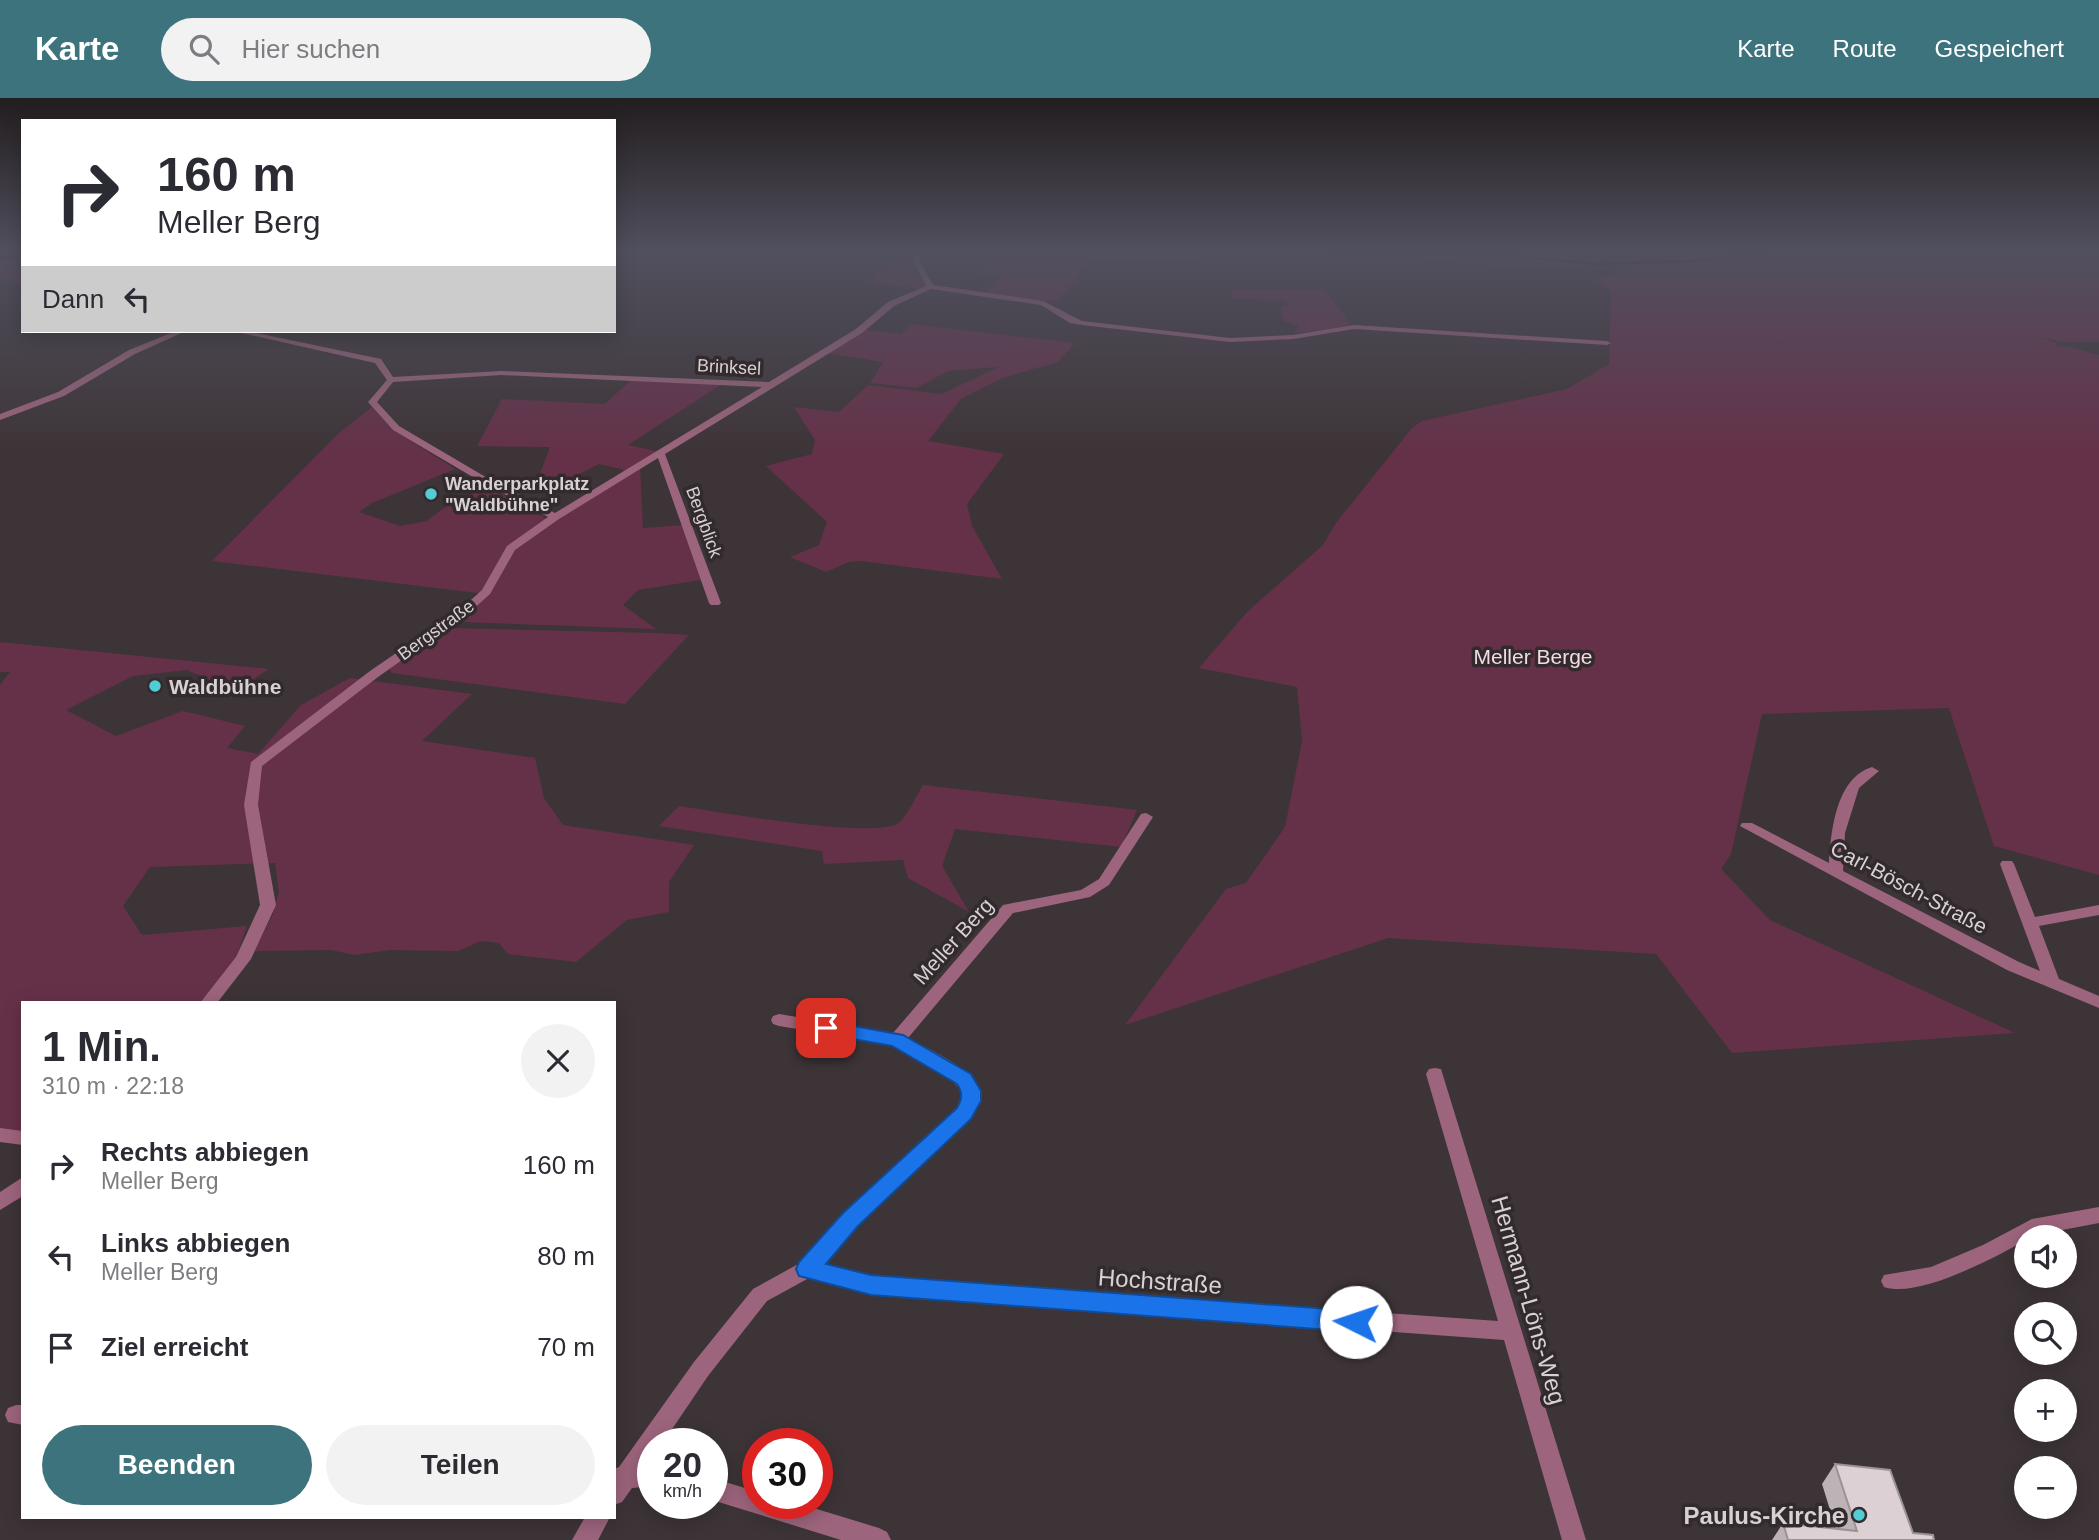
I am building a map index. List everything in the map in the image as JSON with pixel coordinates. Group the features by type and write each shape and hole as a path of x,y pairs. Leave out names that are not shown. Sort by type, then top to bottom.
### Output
{"street":[{"name":"Bergstraße","path":"210,1001 243,959 268,905 250,805 256,765 374,674 466,610 485,592 511,548 555,517 859,331 873,319"},
{"path":"1070,319 1082,323 1230,340 1293,337 1361,327 1607,343"},
{"path":"0,417 61,394 132,352 177,333"},
{"path":"247,333 378,360 391,380 372,402 396,428 486,481 555,517"},
{"name":"Brinksel","path":"391,380 501,373 772,385"},
{"name":"Bergblick","path":"660,452 715,603"},
{"path":"1836,871 1838,833 1853,786 1872,771"},
{"name":"Meller Berg","path":"897,1040 1008,909 1085,894 1104,882 1146,817"},
{"name":"Carl-Bösch-Straße","path":"1747,826 2013,966 2099,1002"},
{"path":"2007,864 2052,981"},
{"path":"2029,923 2099,910"},
{"path":"617,1483 701,1369 761,1295 807,1269 851,1219 964,1113 971,1101 971,1091 964,1079 897,1040 779,1020"},
{"name":"Hermann-Löns-Weg","path":"1435,1074 1574,1540"},
{"path":"0,1135 21,1138"},
{"path":"0,1202 21,1186"},
{"path":"1891,1282 1932,1275 1990,1251 2032,1227 2099,1215"},
{"name":"Hochstraße","path":"807,1269 871,1285 1511,1331"},
{"path":"617,1483 637,1479"},
{"path":"584,1540 598,1519"},
{"path":"810,1519 879,1540"}],"green space":[{"path":"1347,319 1348,325 1294,333 1299,325 1283,321"},
{"name":"Meller Berge","path":"1610,319 2099,319 2099,342 2064,342 2041,337 2058,344 2055,346 2099,355 2099,875 1994,846 1949,708 1762,714 1731,854 1721,869 1770,920 2015,1033 1732,1053 1656,954 1388,938 1125,1025 1226,889 1246,883 1285,827 1302,741 1297,687 1199,668 1248,611 1323,545 1336,523 1412,428 1422,421 1567,389 1609,364"},
{"path":"911,324 1075,343 1058,362 1002,378 961,399 928,441 1004,454 967,504 972,526 1002,579 861,561 849,562 826,572 790,557 819,545 827,522 766,466 812,454 815,440 794,407 839,412 868,385 942,394 998,367 948,371 917,388 870,383 883,362 827,353 865,330 901,334"},
{"path":"633,378 725,382 628,445 660,452 640,465 643,528 684,525 707,579 638,590 623,605 656,629 463,622 486,594 212,561 340,432 372,407 392,429 455,469 372,503 359,512 400,526 427,521 449,504 487,486 547,519 629,471 599,464 560,484 538,479 550,447 477,446 502,399 605,404"},
{"path":"451,628 689,635 625,704 392,673 389,668"},
{"path":"0,642 269,669 235,691 187,670 133,676 66,710 116,736 183,711 245,726 227,748 258,754 301,705 350,678 472,694 422,741 535,758 544,798 563,825 694,845 669,882 669,912 627,920 576,962 508,954 499,943 481,941 458,951 390,950 354,955 331,950 254,951 273,914 279,892 275,863 150,867 123,906 142,935 247,926 235,960 203,1001 21,1001 21,1138 0,1135 0,685 10,672 0,672"},
{"path":"923,785 1137,810 1121,847 955,829 942,866 969,912 908,878 903,860 824,864 822,851 659,826 679,806 830,827 886,827 900,822"}],"building":[{"path":"1835,1464 1890,1470 1913,1533 1933,1535 1934,1540 1788,1540 1783,1523 1857,1531"}],"place":[{"name":"Wanderparkplatz \"Waldbühne\"","path":"431,494"},
{"name":"Waldbühne","path":"155,686"},
{"name":"Paulus-Kirche","path":"1859,1515"}],"route":[{"path":"826,1028 897,1040 964,1079 971,1091 971,1101 964,1113 851,1219 807,1269 871,1285 1356,1322"}]}
